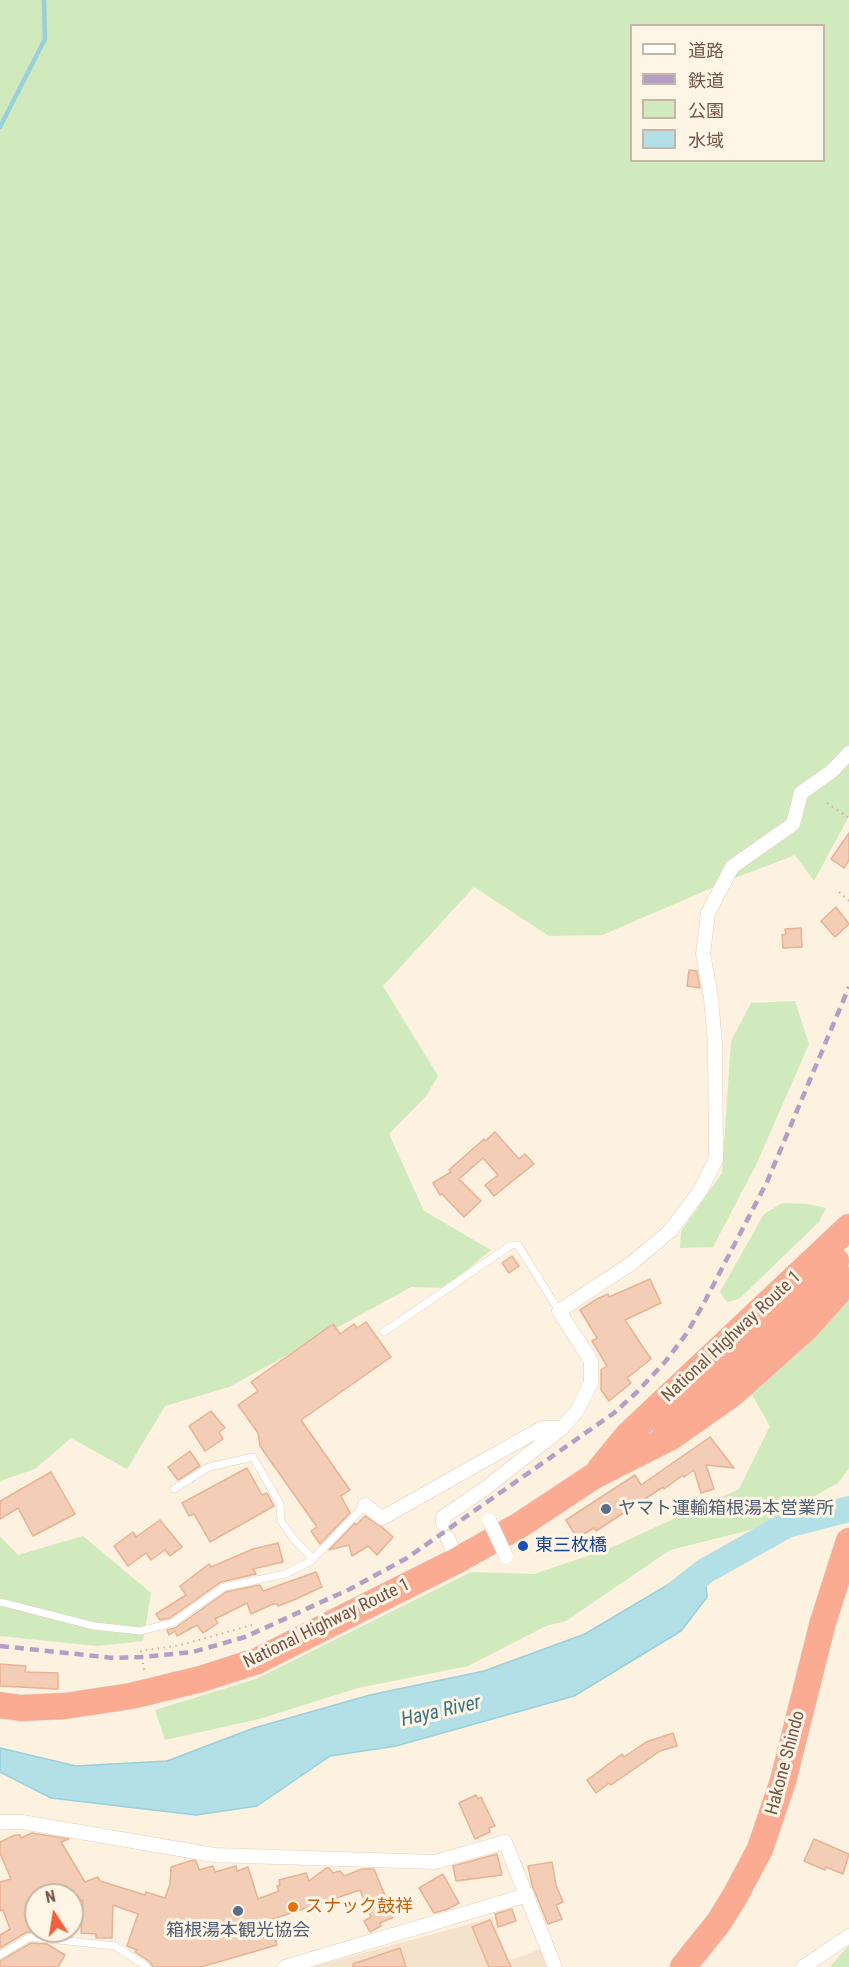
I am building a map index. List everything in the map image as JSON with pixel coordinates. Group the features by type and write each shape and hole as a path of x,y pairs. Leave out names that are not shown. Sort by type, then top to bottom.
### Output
{"highway":[{"name":"National Highway Route 1","path":"594,1476 628,1435 849,1227"},
{"path":"594,1476 692,1399 754,1344 849,1248"},
{"name":"National Highway Route 1","path":"0,1705 21,1708 65,1706 131,1696 228,1671 257,1661 452,1549 520,1525 594,1476 671,1437 732,1394 806,1328 849,1280"},
{"name":"Hakone Shindo","path":"683,1967 730,1905 760,1849 783,1781 823,1622 849,1541"}],"street":[{"path":"443,1524 443,1517 483,1490 562,1428 577,1411 591,1383 591,1361 558,1311 632,1263 670,1231 700,1191 716,1159 715,1044 711,997 703,954 708,913 732,867 793,824 801,793 832,771 849,753"},
{"path":"365,1506 382,1518 542,1428 562,1428"},
{"path":"489,1520 506,1556"},
{"path":"0,1822 22,1822 214,1855 435,1862 505,1842 555,1967"},
{"path":"285,1967 527,1895"},
{"path":"803,1967 849,1936"}],"lane":[{"path":"384,1332 511,1245 518,1245 558,1311"},
{"path":"174,1490 209,1467 253,1457 280,1504 281,1521 292,1538 313,1558"},
{"path":"0,1602 94,1626 140,1631 172,1623 224,1587 285,1574 313,1558 365,1506"},
{"path":"0,1955 30,1937 115,1946 147,1967"}],"path":[{"path":"827,803 849,818"},
{"path":"839,892 849,901"},
{"path":"144,1670 141,1651 181,1645 252,1625"}],"shaded area":[{"path":"492,1918 509,1961 541,1949 550,1967 312,1967"}],"green space":[{"path":"0,0 849,0 849,816 814,881 795,855 602,935 549,936 474,887 383,986 438,1076 426,1096 389,1134 424,1211 491,1250 445,1288 411,1287 229,1387 165,1406 127,1469 71,1438 35,1469 0,1481"},
{"path":"795,1001 809,1044 756,1165 713,1247 680,1248 681,1231 722,1173 731,1041 751,1003"},
{"path":"782,1203 807,1204 826,1208 819,1222 739,1299 727,1302 720,1292 764,1214"},
{"path":"849,1296 849,1468 838,1483 758,1528 670,1550 566,1621 546,1626 468,1666 358,1688 259,1719 165,1740 155,1710 256,1679 471,1572 534,1574 608,1549 739,1489 770,1426 751,1393"},
{"path":"0,1536 18,1555 83,1536 151,1593 143,1641 97,1646 0,1636"},
{"path":"849,1945 849,1967 830,1967"}],"water":[{"path":"705,1571 707,1597 681,1631 574,1696 396,1746 330,1756 257,1806 196,1815 51,1798 0,1772 0,1748 76,1766 167,1761 254,1728 370,1695 484,1671 585,1634 686,1574"}],"building":[{"path":"849,833 849,860 844,868 831,859"},
{"path":"836,907 849,924 835,937 821,921"},
{"path":"801,928 802,947 783,948 782,935 786,934 785,929"},
{"path":"689,970 697,971 700,988 687,986"},
{"path":"495,1132 519,1159 525,1154 534,1164 494,1196 485,1185 498,1175 483,1158 459,1179 481,1201 464,1217 442,1194 440,1195 433,1183 451,1172 449,1170"},
{"path":"512,1256 519,1266 509,1273 502,1263"},
{"path":"650,1279 661,1303 625,1320 651,1359 627,1378 631,1383 609,1401 601,1390 601,1370 607,1366 592,1341 597,1338 580,1310 608,1294 609,1297"},
{"path":"366,1322 391,1357 301,1420 350,1490 341,1496 350,1513 320,1544 311,1531 317,1527 260,1446 258,1433 238,1405 258,1391 251,1382 333,1324 340,1334 354,1324 357,1328"},
{"path":"211,1411 225,1428 219,1432 223,1439 205,1451 189,1426"},
{"path":"710,1437 734,1468 706,1465 714,1489 701,1493 694,1470 664,1489 663,1487 596,1531 594,1528 577,1538 566,1520 635,1475 641,1485"},
{"path":"190,1451 200,1466 178,1480 168,1467"},
{"path":"247,1468 262,1495 267,1493 274,1506 210,1542 194,1514 189,1516 182,1503"},
{"path":"51,1472 75,1514 33,1536 18,1508 0,1519 0,1501"},
{"path":"365,1516 393,1537 377,1555 368,1546 352,1556 349,1545 329,1550 355,1523 356,1525"},
{"path":"160,1520 182,1547 170,1556 165,1550 151,1560 146,1553 128,1566 114,1546 133,1532 136,1537"},
{"path":"278,1543 283,1562 253,1569 256,1574 221,1582 170,1618 160,1620 156,1614 186,1595 180,1586 209,1564 211,1567 253,1549"},
{"path":"316,1572 322,1587 296,1599 278,1606 273,1604 251,1614 247,1603 215,1619 218,1623 203,1633 197,1625 177,1636 175,1631 169,1635 167,1630 175,1628 226,1592 260,1585 263,1591"},
{"path":"0,1664 26,1666 25,1672 58,1673 58,1689 0,1686"},
{"path":"673,1733 677,1746 660,1751 611,1785 609,1783 596,1793 587,1780 622,1754 624,1757 646,1742"},
{"path":"476,1795 478,1799 481,1797 495,1826 489,1828 490,1832 475,1839 459,1803"},
{"path":"32,1833 69,1839 61,1842 85,1882 98,1877 100,1881 145,1895 146,1892 165,1898 170,1884 171,1867 193,1860 196,1861 199,1870 213,1866 215,1872 236,1866 237,1871 248,1867 258,1899 279,1891 277,1886 280,1885 279,1880 306,1873 309,1881 326,1868 333,1873 340,1871 344,1876 362,1869 374,1869 394,1917 380,1923 381,1926 370,1932 364,1921 371,1917 360,1890 270,1920 277,1945 201,1967 153,1967 150,1962 135,1952 137,1950 127,1946 138,1914 113,1905 112,1938 96,1938 96,1934 84,1933 84,1883 24,1883 24,1934 0,1948 0,1935 10,1929 3,1910 0,1911 0,1882 11,1879 0,1853 0,1842 15,1835 20,1835 21,1838"},
{"path":"814,1839 849,1854 843,1874 826,1867 825,1870 804,1861"},
{"path":"497,1854 502,1875 456,1881 453,1866"},
{"path":"552,1862 556,1885 563,1902 556,1905 562,1919 548,1924 532,1885 528,1866"},
{"path":"443,1874 459,1903 434,1913 419,1888"},
{"path":"512,1909 516,1921 498,1927 495,1914"},
{"path":"490,1920 511,1967 489,1967 472,1927"},
{"path":"31,1943 47,1944 65,1955 58,1967 0,1967 0,1961"},
{"path":"400,1948 406,1967 353,1967 353,1964"}],"waterway":[{"path":"0,127 45,39 44,0"},
{"name":"Haya River","path":"677,1593 705,1571 787,1525 849,1509"}],"railway":[{"path":"0,1646 114,1658 142,1657 193,1652 245,1637 350,1589 407,1558 614,1413 665,1362 687,1333 705,1301 767,1182 849,987"}],"place":[{"name":"ヤマト運輸箱根湯本営業所","path":"606,1509"},
{"name":"東三枚橋","path":"523,1546"},
{"name":"スナック鼓祥","path":"293,1907"},
{"name":"箱根湯本観光協会","path":"238,1911"}]}
